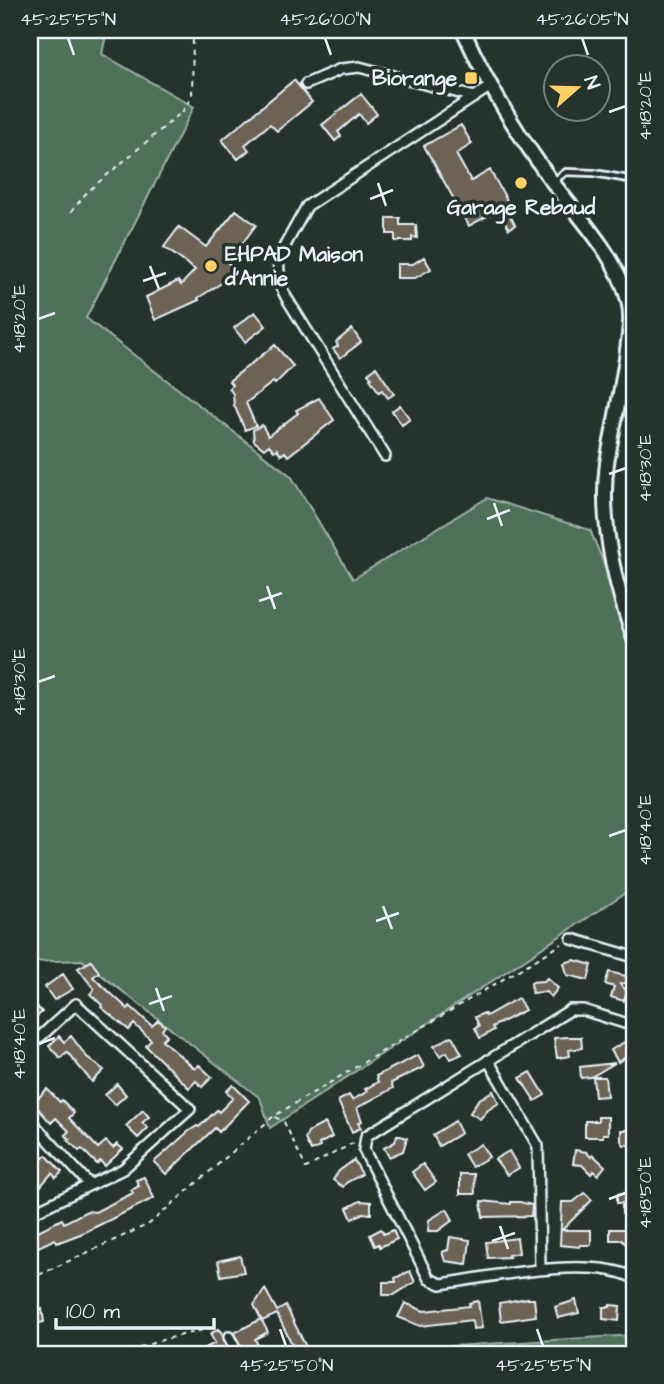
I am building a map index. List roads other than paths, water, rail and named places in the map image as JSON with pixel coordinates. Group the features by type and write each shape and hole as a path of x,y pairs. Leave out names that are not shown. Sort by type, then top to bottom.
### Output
{"main road":[{"path":"463,30 509,119 604,249 621,279 629,302 630,327 607,465 606,500 615,571 623,609 634,639"}],"street":[{"path":"306,84 341,69 359,67 475,97"},
{"path":"385,456 286,297 280,285 278,258 307,206 491,86"},
{"path":"572,939 634,957"},
{"path":"30,1046 76,1004 190,1109 123,1169 30,1214"},
{"path":"634,1026 583,1010 570,1010 366,1136 364,1150 429,1279 442,1284 540,1269 611,1271 634,1277"},
{"path":"488,1060 538,1146 540,1269"},
{"path":"30,1120 90,1185"},
{"path":"229,1337 237,1354"}],"lane":[{"path":"553,182 566,172 594,173 634,180"}],"place":[{"name":"Biorange","path":"471,78"},
{"name":"Garage Rebaud","path":"521,183"},
{"name":"EHPAD Maison d'Annie","path":"211,266"}]}
